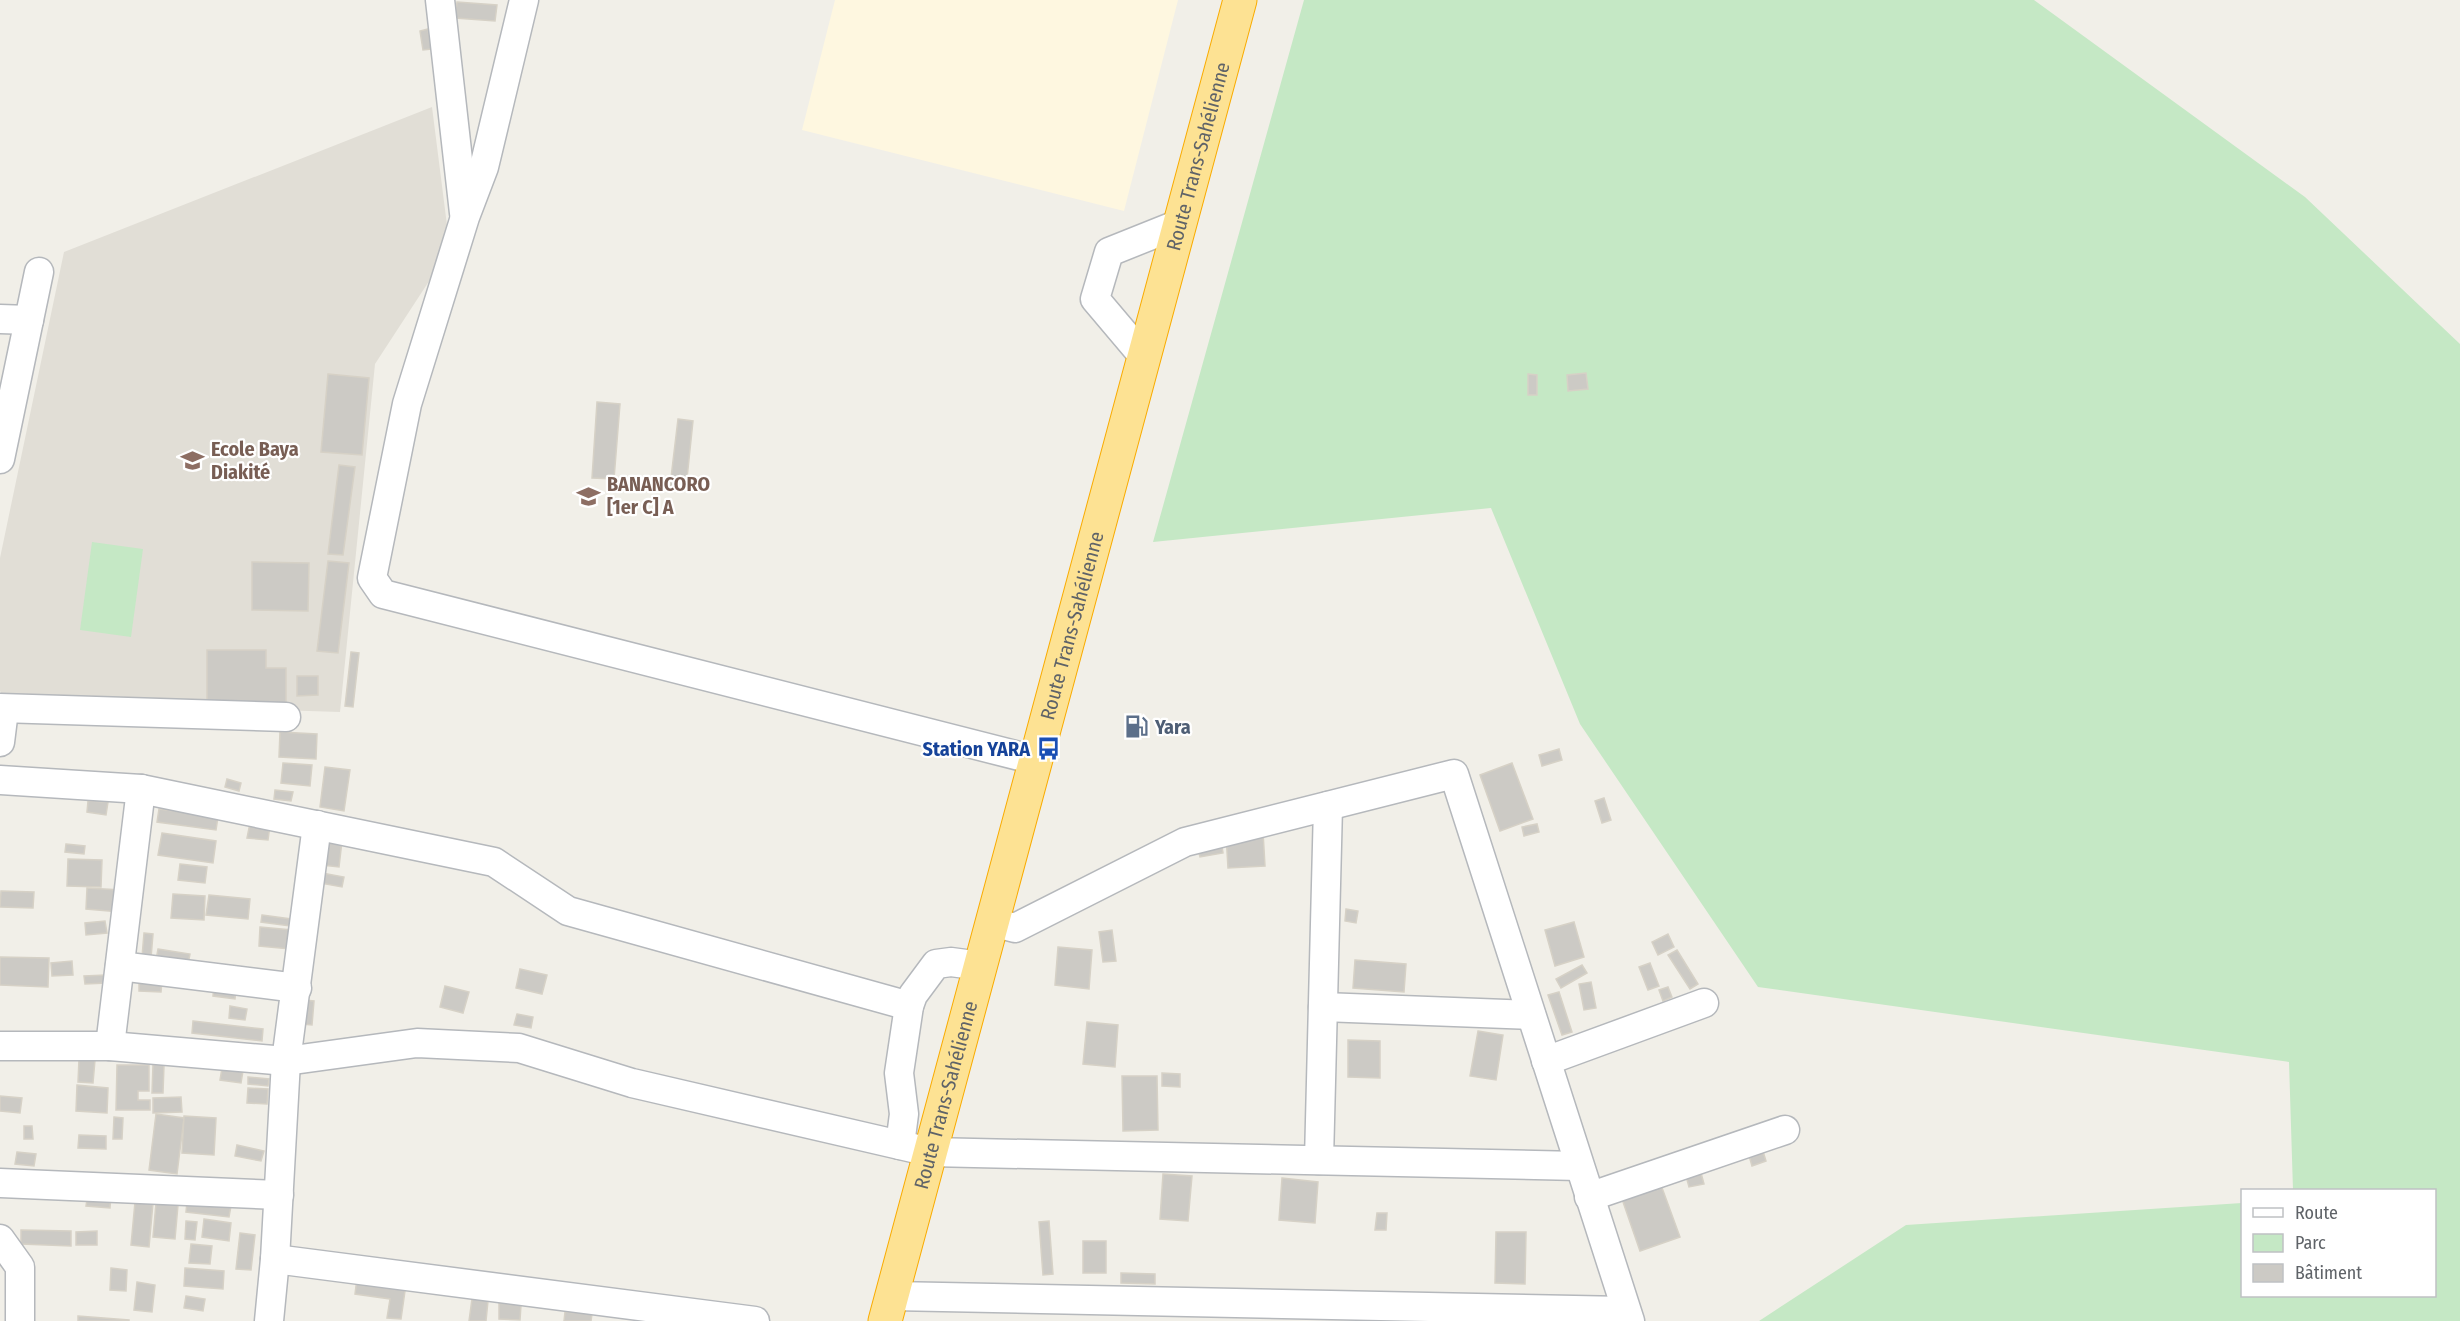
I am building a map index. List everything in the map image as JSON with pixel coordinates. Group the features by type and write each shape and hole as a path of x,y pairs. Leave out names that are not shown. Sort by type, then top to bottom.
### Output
{"highway":[{"name":"Route Trans-Sahélienne","path":"888,1308 915,1148 981,966 1239,0"}],"street":[{"path":"440,0 465,217"},
{"path":"524,0 484,167 465,217 407,404 372,578 383,594 1035,760"},
{"path":"1144,357 1095,299 1109,252 1179,224"},
{"path":"0,459 39,272"},
{"path":"0,319 28,320"},
{"path":"0,742 2,709 286,717"},
{"path":"888,1308 1628,1316 1454,774 1185,842 1016,928 992,922"},
{"path":"0,780 141,789 494,862 568,911 909,1006"},
{"path":"110,1046 141,789"},
{"path":"1319,1160 1328,806"},
{"path":"269,1321 275,1259 286,1061 317,825"},
{"path":"915,1148 904,1114 899,1073 909,1006 913,995 936,964 951,962 981,966"},
{"path":"120,966 297,988"},
{"path":"1545,1061 1704,1003"},
{"path":"1323,1007 1531,1015"},
{"path":"0,1046 110,1046 286,1061 417,1043 519,1048 632,1083 915,1148 1579,1166"},
{"path":"1589,1197 1785,1130"},
{"path":"0,1183 279,1195"},
{"path":"0,1239 20,1267 20,1321"},
{"path":"275,1259 601,1311 755,1321"}],"shaded area":[{"path":"835,0 1178,0 1124,211 802,130"},
{"name":"Ecole Baya Diakité","path":"432,107 450,249 375,364 340,712 6,701 0,691 0,558 64,252"}],"green space":[{"path":"1304,0 2034,0 2305,197 2460,344 2460,1321 1759,1321 1906,1225 2241,1203 2241,1297 2436,1297 2436,1189 2293,1189 2289,1062 1758,987 1580,724 1491,508 1153,542"},
{"path":"92,542 143,549 131,637 80,630"}],"building":[{"path":"457,2 497,5 495,21 455,18"},
{"path":"428,29 431,49 423,50 420,31"},
{"path":"1586,373 1588,389 1568,391 1567,375"},
{"path":"328,374 369,378 362,455 321,452"},
{"path":"1528,374 1537,375 1537,395 1528,395"},
{"path":"597,402 620,404 614,479 592,478"},
{"path":"678,419 693,421 686,488 670,486"},
{"path":"339,465 355,467 343,555 328,554"},
{"path":"328,561 349,563 338,653 317,651"},
{"path":"252,562 309,563 308,611 252,610"},
{"path":"207,650 266,650 266,668 286,668 286,704 207,704"},
{"path":"351,652 359,653 353,707 345,706"},
{"path":"297,676 318,676 318,695 297,696"},
{"path":"280,732 317,734 316,759 279,757"},
{"path":"1559,749 1562,760 1542,766 1539,755"},
{"path":"283,763 312,765 310,786 281,783"},
{"path":"1512,763 1533,819 1500,831 1480,775"},
{"path":"325,767 350,770 344,811 320,807"},
{"path":"227,779 241,783 239,791 225,787"},
{"path":"275,790 293,792 291,801 274,799"},
{"path":"1604,798 1611,820 1602,823 1595,801"},
{"path":"88,801 108,802 106,815 87,812"},
{"path":"159,809 218,817 216,830 157,822"},
{"path":"250,823 270,825 268,840 247,838"},
{"path":"1537,824 1539,832 1524,836 1522,827"},
{"path":"1263,832 1265,866 1228,868 1226,834"},
{"path":"162,833 216,841 213,863 158,855"},
{"path":"326,838 342,841 339,867 322,865"},
{"path":"1221,840 1223,853 1200,857 1197,844"},
{"path":"66,844 85,846 84,854 65,852"},
{"path":"68,859 102,860 101,887 67,886"},
{"path":"180,864 207,867 205,883 178,880"},
{"path":"322,873 344,877 342,887 320,883"},
{"path":"87,888 121,890 120,912 86,909"},
{"path":"1,891 34,892 33,908 0,907"},
{"path":"173,894 205,896 204,920 171,918"},
{"path":"209,895 250,899 248,919 206,915"},
{"path":"1346,909 1358,911 1356,923 1345,921"},
{"path":"262,915 291,919 290,926 261,922"},
{"path":"105,921 107,933 86,935 85,923"},
{"path":"1574,922 1584,957 1555,966 1545,930"},
{"path":"260,927 292,930 290,949 259,946"},
{"path":"1112,930 1116,961 1103,962 1099,932"},
{"path":"144,933 153,934 151,958 142,957"},
{"path":"1668,934 1674,947 1658,955 1652,942"},
{"path":"1058,947 1092,950 1089,989 1055,985"},
{"path":"158,949 190,954 188,964 156,960"},
{"path":"1677,950 1698,984 1690,989 1668,955"},
{"path":"0,957 49,958 48,987 0,985"},
{"path":"1355,960 1406,964 1404,992 1353,988"},
{"path":"72,961 73,975 52,976 51,963"},
{"path":"1650,963 1659,986 1648,990 1639,967"},
{"path":"1582,965 1587,973 1561,988 1556,979"},
{"path":"520,969 547,975 542,994 516,988"},
{"path":"106,975 107,983 85,984 84,976"},
{"path":"139,980 162,981 161,992 139,991"},
{"path":"1591,982 1596,1008 1584,1010 1579,984"},
{"path":"214,986 236,989 235,999 213,996"},
{"path":"445,986 469,992 463,1013 440,1007"},
{"path":"1668,987 1672,997 1663,1001 1659,990"},
{"path":"1559,992 1572,1032 1562,1035 1548,995"},
{"path":"304,1000 314,1001 312,1025 302,1024"},
{"path":"230,1006 247,1009 245,1020 229,1018"},
{"path":"517,1014 533,1017 531,1028 514,1025"},
{"path":"193,1021 263,1029 262,1041 192,1033"},
{"path":"1087,1022 1118,1025 1115,1067 1083,1064"},
{"path":"1478,1031 1503,1035 1496,1080 1470,1076"},
{"path":"1348,1040 1380,1041 1380,1078 1348,1077"},
{"path":"79,1059 95,1060 93,1083 78,1082"},
{"path":"117,1065 149,1065 149,1091 138,1091 138,1100 150,1100 150,1110 116,1110"},
{"path":"153,1065 164,1065 163,1093 152,1093"},
{"path":"222,1068 243,1071 241,1083 220,1080"},
{"path":"1162,1073 1180,1074 1180,1087 1162,1086"},
{"path":"1122,1076 1157,1076 1158,1130 1123,1131"},
{"path":"248,1077 269,1079 268,1086 248,1084"},
{"path":"77,1085 108,1088 107,1113 76,1111"},
{"path":"248,1088 268,1089 267,1104 247,1103"},
{"path":"0,1096 22,1098 20,1113 0,1111"},
{"path":"181,1097 182,1112 153,1113 153,1098"},
{"path":"156,1114 184,1118 177,1174 149,1170"},
{"path":"184,1116 216,1118 214,1155 182,1153"},
{"path":"114,1117 123,1118 122,1139 113,1139"},
{"path":"24,1126 32,1126 33,1139 24,1139"},
{"path":"79,1135 106,1136 106,1149 78,1148"},
{"path":"237,1145 264,1151 261,1161 235,1156"},
{"path":"1762,1148 1766,1161 1752,1166 1748,1152"},
{"path":"17,1152 36,1154 34,1166 15,1164"},
{"path":"1701,1173 1704,1184 1689,1187 1686,1176"},
{"path":"1163,1174 1192,1176 1188,1221 1160,1219"},
{"path":"1282,1178 1318,1182 1315,1223 1279,1220"},
{"path":"1661,1185 1680,1237 1640,1251 1622,1199"},
{"path":"88,1193 111,1196 110,1208 86,1206"},
{"path":"135,1202 153,1203 149,1247 131,1245"},
{"path":"187,1202 231,1206 229,1217 186,1212"},
{"path":"156,1203 178,1205 175,1239 153,1237"},
{"path":"1377,1213 1387,1213 1386,1230 1375,1230"},
{"path":"204,1219 231,1223 229,1241 202,1237"},
{"path":"186,1221 197,1222 195,1240 185,1239"},
{"path":"1049,1221 1053,1274 1043,1275 1039,1222"},
{"path":"21,1230 71,1231 71,1246 21,1244"},
{"path":"97,1231 97,1245 76,1245 76,1232"},
{"path":"1496,1232 1526,1232 1525,1284 1495,1283"},
{"path":"240,1233 255,1235 251,1270 236,1269"},
{"path":"1083,1241 1106,1241 1106,1273 1083,1273"},
{"path":"191,1244 212,1246 210,1264 189,1263"},
{"path":"111,1268 127,1270 126,1291 110,1290"},
{"path":"185,1268 224,1271 223,1289 184,1286"},
{"path":"1121,1273 1155,1274 1155,1284 1121,1283"},
{"path":"357,1278 406,1284 401,1319 387,1318 390,1299 355,1294"},
{"path":"137,1282 155,1285 152,1312 134,1310"},
{"path":"186,1296 205,1299 203,1311 184,1308"},
{"path":"472,1299 488,1301 486,1321 469,1321"},
{"path":"499,1303 521,1305 520,1320 499,1319"},
{"path":"565,1312 592,1314 591,1321 564,1321"},
{"path":"78,1316 129,1320 129,1321 78,1321"}],"place":[{"name":"Ecole Baya Diakité","path":"193,461"},
{"name":"BANANCORO [1er C] A","path":"589,496"},
{"name":"Yara","path":"1137,727"},
{"name":"Station YARA","path":"1048,749"}]}
